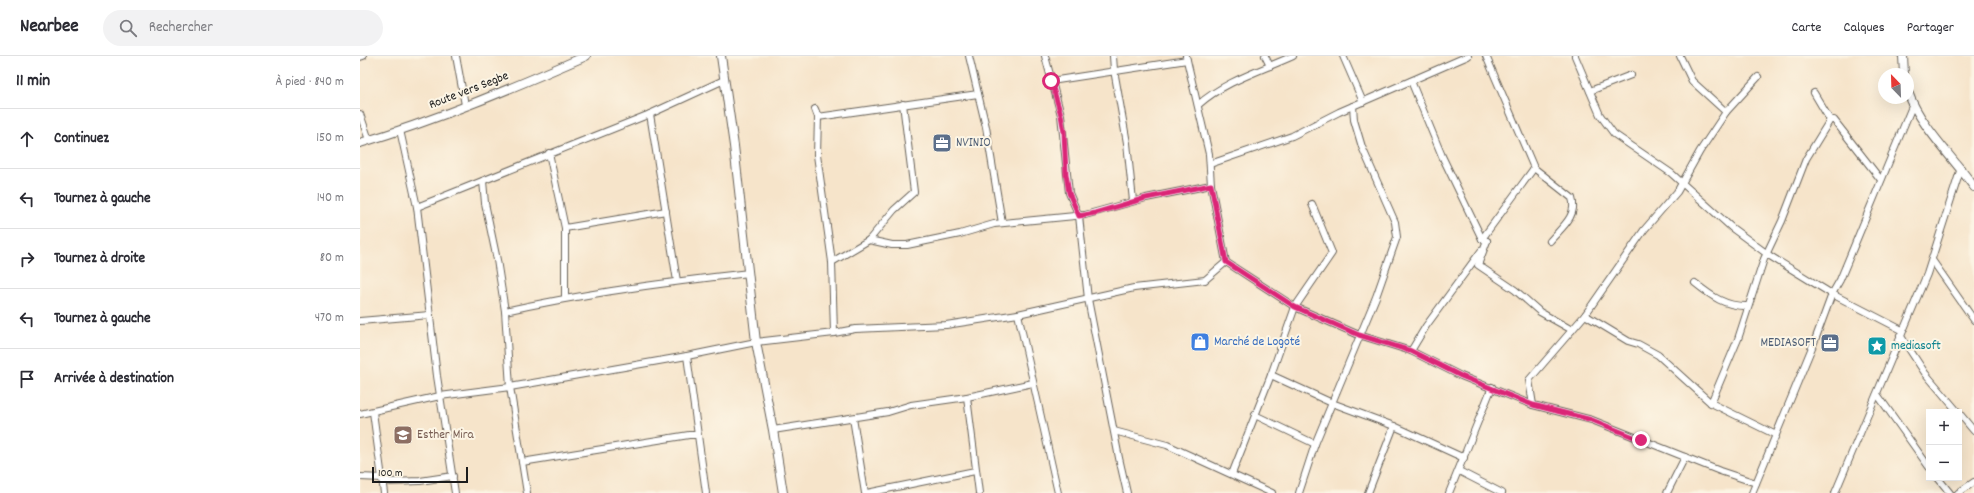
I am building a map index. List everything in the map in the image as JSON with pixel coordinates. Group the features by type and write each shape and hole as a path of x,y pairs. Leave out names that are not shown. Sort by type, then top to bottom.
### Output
{"street":[{"path":"456,56 465,105"},
{"name":"Route vers Segbe","path":"360,143 400,130 533,79 586,56"},
{"path":"721,56 749,273 756,342 773,430 783,493"},
{"path":"969,56 986,127 1002,223"},
{"path":"1045,56 1061,115 1064,132 1066,174 1069,193 1079,216 1088,299 1128,493"},
{"path":"1113,56 1114,70 1127,142 1133,201"},
{"path":"1265,56 1270,66"},
{"path":"1198,105 1207,97 1226,85 1293,56"},
{"path":"1343,56 1362,102"},
{"path":"1210,164 1292,136 1353,106 1468,56"},
{"path":"1486,56 1534,168 1572,198 1574,210 1570,218 1550,241"},
{"path":"1575,56 1600,115 1614,134 1682,182 1691,193 1713,210 1732,228 1766,253 1832,294 1901,332 1925,373 1956,409"},
{"path":"1680,56 1692,81 1726,112"},
{"path":"1903,56 1904,68"},
{"path":"1051,81 1095,75 1114,70 1186,58 1198,105 1210,164 1211,185 1226,262 1295,307 1359,335 1411,351 1461,376 1492,387 1533,405 1592,420 1720,472 1756,483"},
{"path":"1590,91 1631,75"},
{"path":"1533,405 1529,380 1585,315 1644,230 1662,210 1682,182 1700,151 1726,112 1758,77"},
{"path":"417,207 549,153 650,114 724,80"},
{"path":"1411,81 1442,156 1484,240 1478,265 1514,290 1540,312 1572,330"},
{"path":"1814,93 1830,120 1834,120 1881,180"},
{"path":"818,117 978,94"},
{"path":"832,262 869,240 894,210 913,195 914,192 903,104"},
{"path":"1913,104 1974,187"},
{"path":"1752,493 1832,294 1840,280 1913,104"},
{"path":"1299,493 1314,444 1376,297 1397,237 1397,231 1391,211 1357,131 1353,106"},
{"path":"815,109 818,117 817,155 832,262 834,333"},
{"path":"360,114 369,140"},
{"path":"650,114 676,281"},
{"path":"1711,403 1738,339 1766,253 1782,221 1806,159 1830,120"},
{"path":"400,130 417,207 440,396 455,493"},
{"path":"549,153 565,228 565,298"},
{"path":"1411,351 1426,326 1534,168"},
{"path":"1835,493 1932,260 1961,168"},
{"path":"483,181 485,203 497,260 505,311 510,387 527,493"},
{"path":"869,240 892,245 907,244 960,234 1002,223 1079,216 1095,213 1133,201 1211,185"},
{"path":"1232,474 1271,375 1295,307 1332,253 1312,204"},
{"path":"565,228 666,211"},
{"path":"1932,260 1974,320"},
{"path":"360,414 440,396 510,387 687,356 756,342 834,333 855,329 946,325 1018,314 1134,288 1205,280 1226,262"},
{"path":"505,311 565,298 676,281 749,273"},
{"path":"1695,283 1710,295 1724,302 1737,307 1748,306"},
{"path":"1018,314 1058,493"},
{"path":"360,321 430,315"},
{"path":"1585,315 1628,341 1638,344 1658,355 1711,403 1776,435"},
{"path":"687,356 706,493"},
{"path":"1271,375 1332,403 1394,426 1464,458"},
{"path":"773,430 888,412 912,405 1033,383"},
{"path":"1449,493 1492,387"},
{"path":"1877,394 1926,463"},
{"path":"967,396 975,471 979,493"},
{"path":"373,412 384,493"},
{"path":"1255,415 1314,444"},
{"path":"1962,416 1974,431"},
{"path":"853,418 866,493 975,471"},
{"path":"1368,493 1394,426"},
{"path":"1114,431 1167,445 1272,493"},
{"path":"522,462 689,435 697,435"},
{"path":"1666,493 1685,457"},
{"path":"1459,471 1502,493"},
{"path":"360,477 382,478 390,482 420,481 453,476"},
{"path":"1940,481 1950,493"},
{"path":"1958,493 1974,482"}],"place":[{"name":"NVINIO","path":"942,143"},
{"name":"Marché de Logoté","path":"1200,342"},
{"name":"MEDIASOFT","path":"1830,343"},
{"name":"mediasoft","path":"1877,346"},
{"name":"Esther Mira","path":"403,435"}],"route":[{"path":"1051,81 1061,115 1064,132 1066,174 1069,193 1071,201 1079,216 1095,213 1133,201 1211,185 1226,262 1295,307 1359,335 1411,351 1461,376 1492,387 1533,405 1592,420 1641,440"}]}
